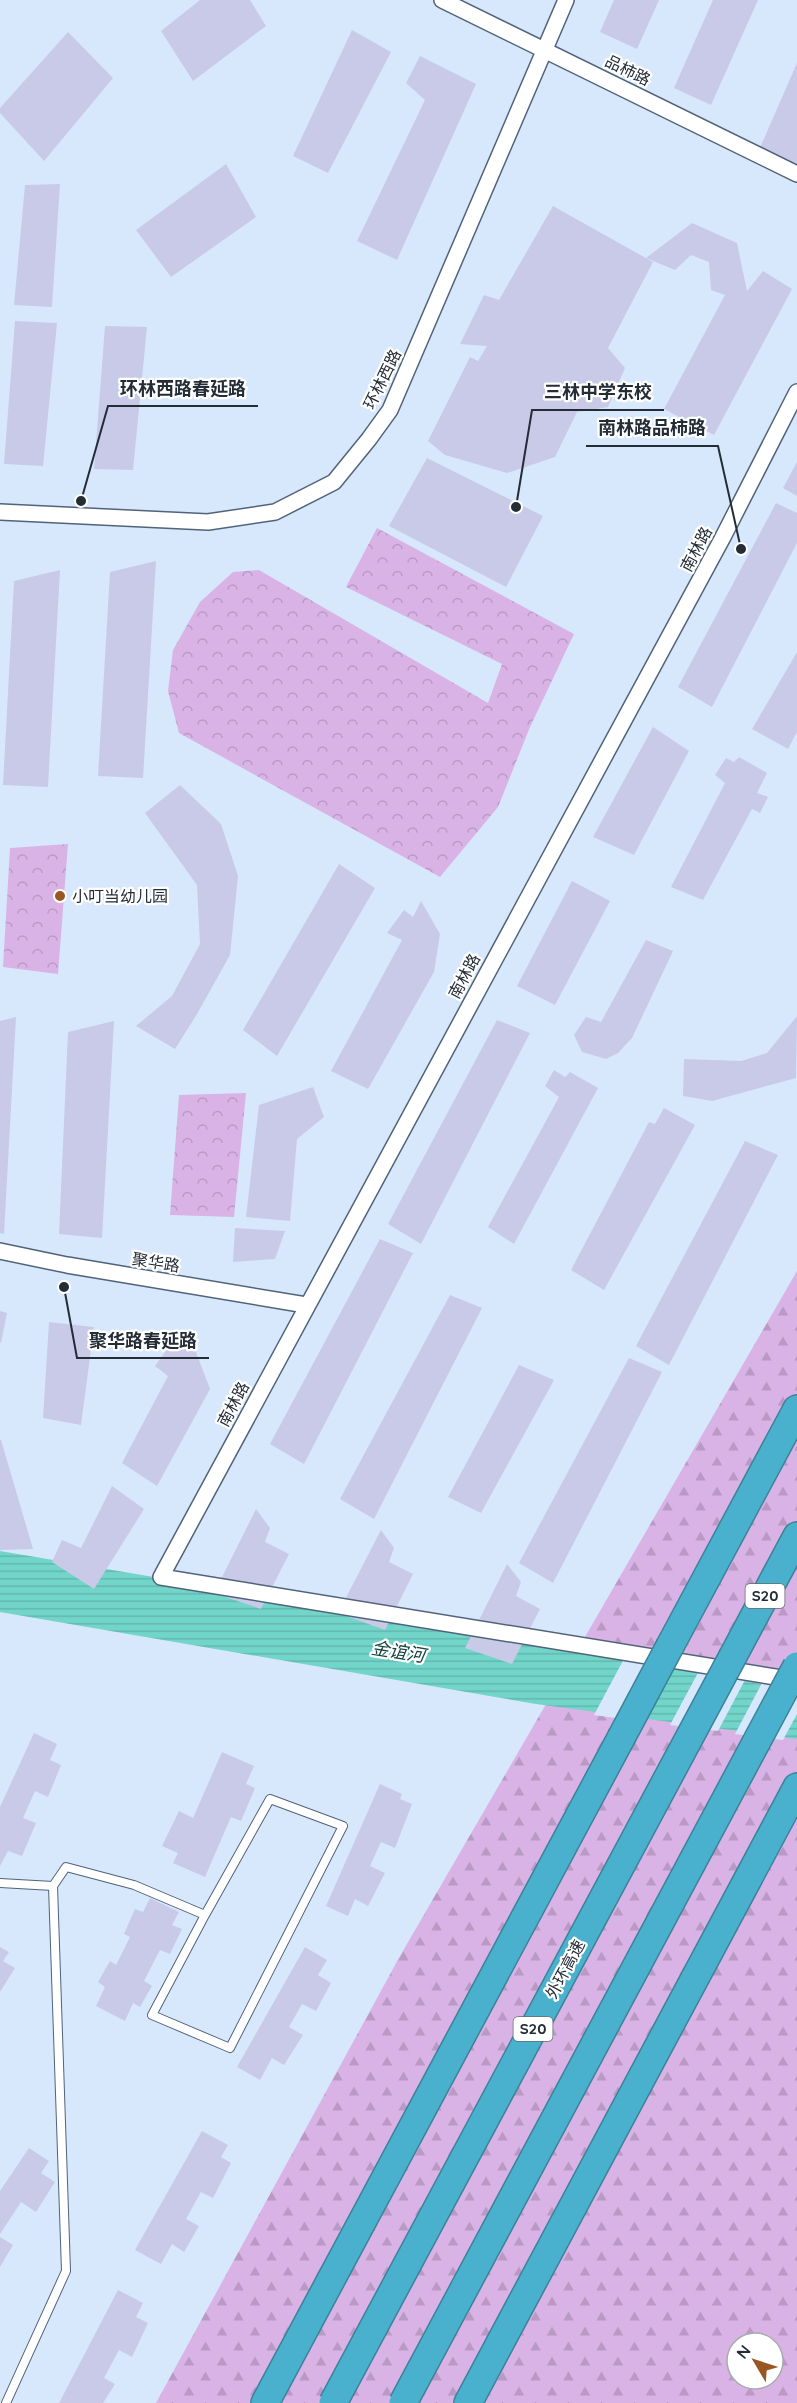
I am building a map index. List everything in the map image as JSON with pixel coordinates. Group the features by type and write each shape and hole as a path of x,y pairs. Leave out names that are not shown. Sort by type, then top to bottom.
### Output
{"highway":[{"path":"265,2403 797,1409"},
{"name":"外环高速","path":"333,2403 797,1536"},
{"path":"403,2403 797,1666"},
{"path":"468,2403 797,1787"}],"street":[{"name":"品柿路","path":"442,0 797,174"},
{"name":"环林西路","path":"0,512 208,522 275,512 334,482 369,440 390,410 566,0"},
{"name":"南林路","path":"797,392 718,547 306,1305 161,1577 797,1681"},
{"name":"聚华路","path":"0,1251 67,1265 306,1305"}],"lane":[{"path":"270,1799 343,1826 230,2048 152,2015 205,1915 270,1799"},
{"path":"6,2403 66,2271 53,1886 66,1867 134,1885 205,1915"},
{"path":"0,1883 53,1886"}],"green space":[{"path":"377,528 574,634 530,727 498,807 440,877 179,733 168,691 173,650 200,602 233,572 259,570 488,703 502,664 346,587"},
{"path":"68,844 58,974 3,967 10,848"},
{"path":"246,1093 234,1217 170,1215 179,1095"},
{"path":"797,1271 797,2403 156,2403 400,1956"}],"water":[{"name":"金谊河","path":"0,1551 579,1649 797,1691 797,1739 536,1704 0,1612"}],"pier":[{"path":"626,1655 673,1664 643,1722 594,1715"},
{"path":"700,1669 746,1678 718,1731 670,1725"},
{"path":"763,1681 797,1687 797,1714 783,1740 735,1734"}],"building":[{"path":"200,0 250,0 266,26 193,81 161,31"},
{"path":"614,0 659,0 637,49 600,32"},
{"path":"713,0 758,0 711,105 674,88"},
{"path":"352,30 391,52 328,173 293,156"},
{"path":"68,32 113,78 44,161 0,113 0,108"},
{"path":"420,56 476,84 397,260 357,241 425,100 406,83"},
{"path":"797,63 797,164 796,166 759,150"},
{"path":"226,164 256,217 171,277 136,230"},
{"path":"60,184 52,307 14,305 25,185"},
{"path":"553,206 653,262 608,348 625,368 608,407 577,412 555,457 507,473 445,455 428,441 470,357 478,361 487,346 460,344 484,295 499,300"},
{"path":"692,223 737,243 747,291 763,271 792,289 714,435 664,409 725,295 711,290 709,262 691,255 675,270 646,258"},
{"path":"15,321 57,323 43,466 4,464"},
{"path":"105,326 147,327 133,470 94,469"},
{"path":"427,458 543,516 506,587 389,526"},
{"path":"797,462 797,496 783,488"},
{"path":"776,503 797,513 797,543 712,707 678,687"},
{"path":"156,561 143,778 98,776 110,572"},
{"path":"60,570 48,787 3,785 14,581"},
{"path":"797,652 797,732 788,749 752,729"},
{"path":"653,727 689,751 634,855 593,837"},
{"path":"739,757 767,773 757,793 768,797 760,813 752,809 703,900 671,887 725,783 715,775 726,758 734,762"},
{"path":"180,785 221,824 238,876 230,955 175,1049 136,1026 172,996 200,944 197,885 145,813"},
{"path":"339,864 375,888 277,1056 243,1030"},
{"path":"572,881 610,901 555,1005 517,986"},
{"path":"421,901 440,934 434,972 368,1089 331,1071 402,940 387,933 404,910 413,917"},
{"path":"646,940 673,951 632,1038 618,1053 606,1059 582,1052 574,1035 586,1017 601,1022"},
{"path":"797,1016 796,1078 712,1101 683,1096 684,1059 741,1061 767,1053"},
{"path":"16,1017 4,1234 0,1233 0,1021"},
{"path":"497,1020 530,1033 421,1244 388,1224"},
{"path":"114,1021 102,1238 59,1234 68,1032"},
{"path":"554,1070 565,1077 570,1072 598,1088 514,1244 488,1227 559,1097 545,1086"},
{"path":"313,1087 324,1117 297,1139 290,1221 246,1217 259,1105"},
{"path":"664,1108 695,1125 604,1290 571,1270 649,1122 655,1124"},
{"path":"745,1141 778,1155 669,1365 636,1346"},
{"path":"235,1228 285,1231 275,1259 233,1262"},
{"path":"380,1239 413,1253 304,1464 270,1444"},
{"path":"450,1295 482,1308 374,1519 340,1499"},
{"path":"0,1311 7,1313 1,1343 0,1342"},
{"path":"49,1322 94,1327 81,1425 43,1418"},
{"path":"191,1339 210,1389 157,1486 122,1463 168,1376 155,1366 173,1341 185,1346"},
{"path":"629,1358 662,1372 553,1583 519,1563"},
{"path":"519,1365 554,1380 481,1513 448,1497"},
{"path":"1,1440 33,1549 0,1550"},
{"path":"112,1486 144,1509 94,1589 52,1562 62,1540 81,1548"},
{"path":"256,1509 270,1528 265,1542 289,1554 261,1609 214,1593"},
{"path":"381,1530 394,1548 389,1562 413,1574 385,1630 338,1613"},
{"path":"507,1564 521,1582 516,1596 540,1609 512,1664 465,1648"},
{"path":"34,1733 57,1744 50,1760 61,1765 48,1797 35,1791 23,1818 36,1823 22,1856 8,1851 0,1866 0,1807"},
{"path":"222,1752 254,1766 246,1784 255,1788 241,1821 231,1817 205,1877 173,1863 178,1853 162,1846 179,1811 193,1818"},
{"path":"380,1784 402,1794 400,1799 412,1804 395,1848 381,1842 370,1866 385,1873 368,1906 355,1899 348,1916 326,1906"},
{"path":"150,1898 179,1912 172,1925 182,1929 170,1954 160,1950 144,1981 152,1986 140,2007 133,2003 125,2021 96,2006 105,1987 98,1982 110,1961 116,1965 130,1937 124,1934 135,1909 143,1912"},
{"path":"0,1947 9,1952 3,1961 15,1968 0,1992"},
{"path":"305,1947 327,1960 318,1975 331,1983 316,2011 302,2004 289,2027 303,2035 284,2065 272,2058 260,2080 237,2067"},
{"path":"202,2131 228,2145 221,2157 231,2163 213,2198 201,2192 186,2219 199,2226 184,2252 172,2244 161,2264 135,2250"},
{"path":"29,2148 49,2161 41,2173 55,2182 36,2212 21,2202 0,2234 0,2191"},
{"path":"0,2237 13,2245 0,2267"},
{"path":"118,2290 143,2303 136,2317 148,2323 132,2357 119,2350 104,2378 115,2384 103,2403 59,2403"}],"place":[{"name":"环林西路春延路","path":"81,501"},
{"name":"三林中学东校","path":"516,507"},
{"name":"南林路品柿路","path":"741,549"},
{"name":"小叮当幼儿园","path":"60,896"},
{"name":"聚华路春延路","path":"64,1287"}]}
